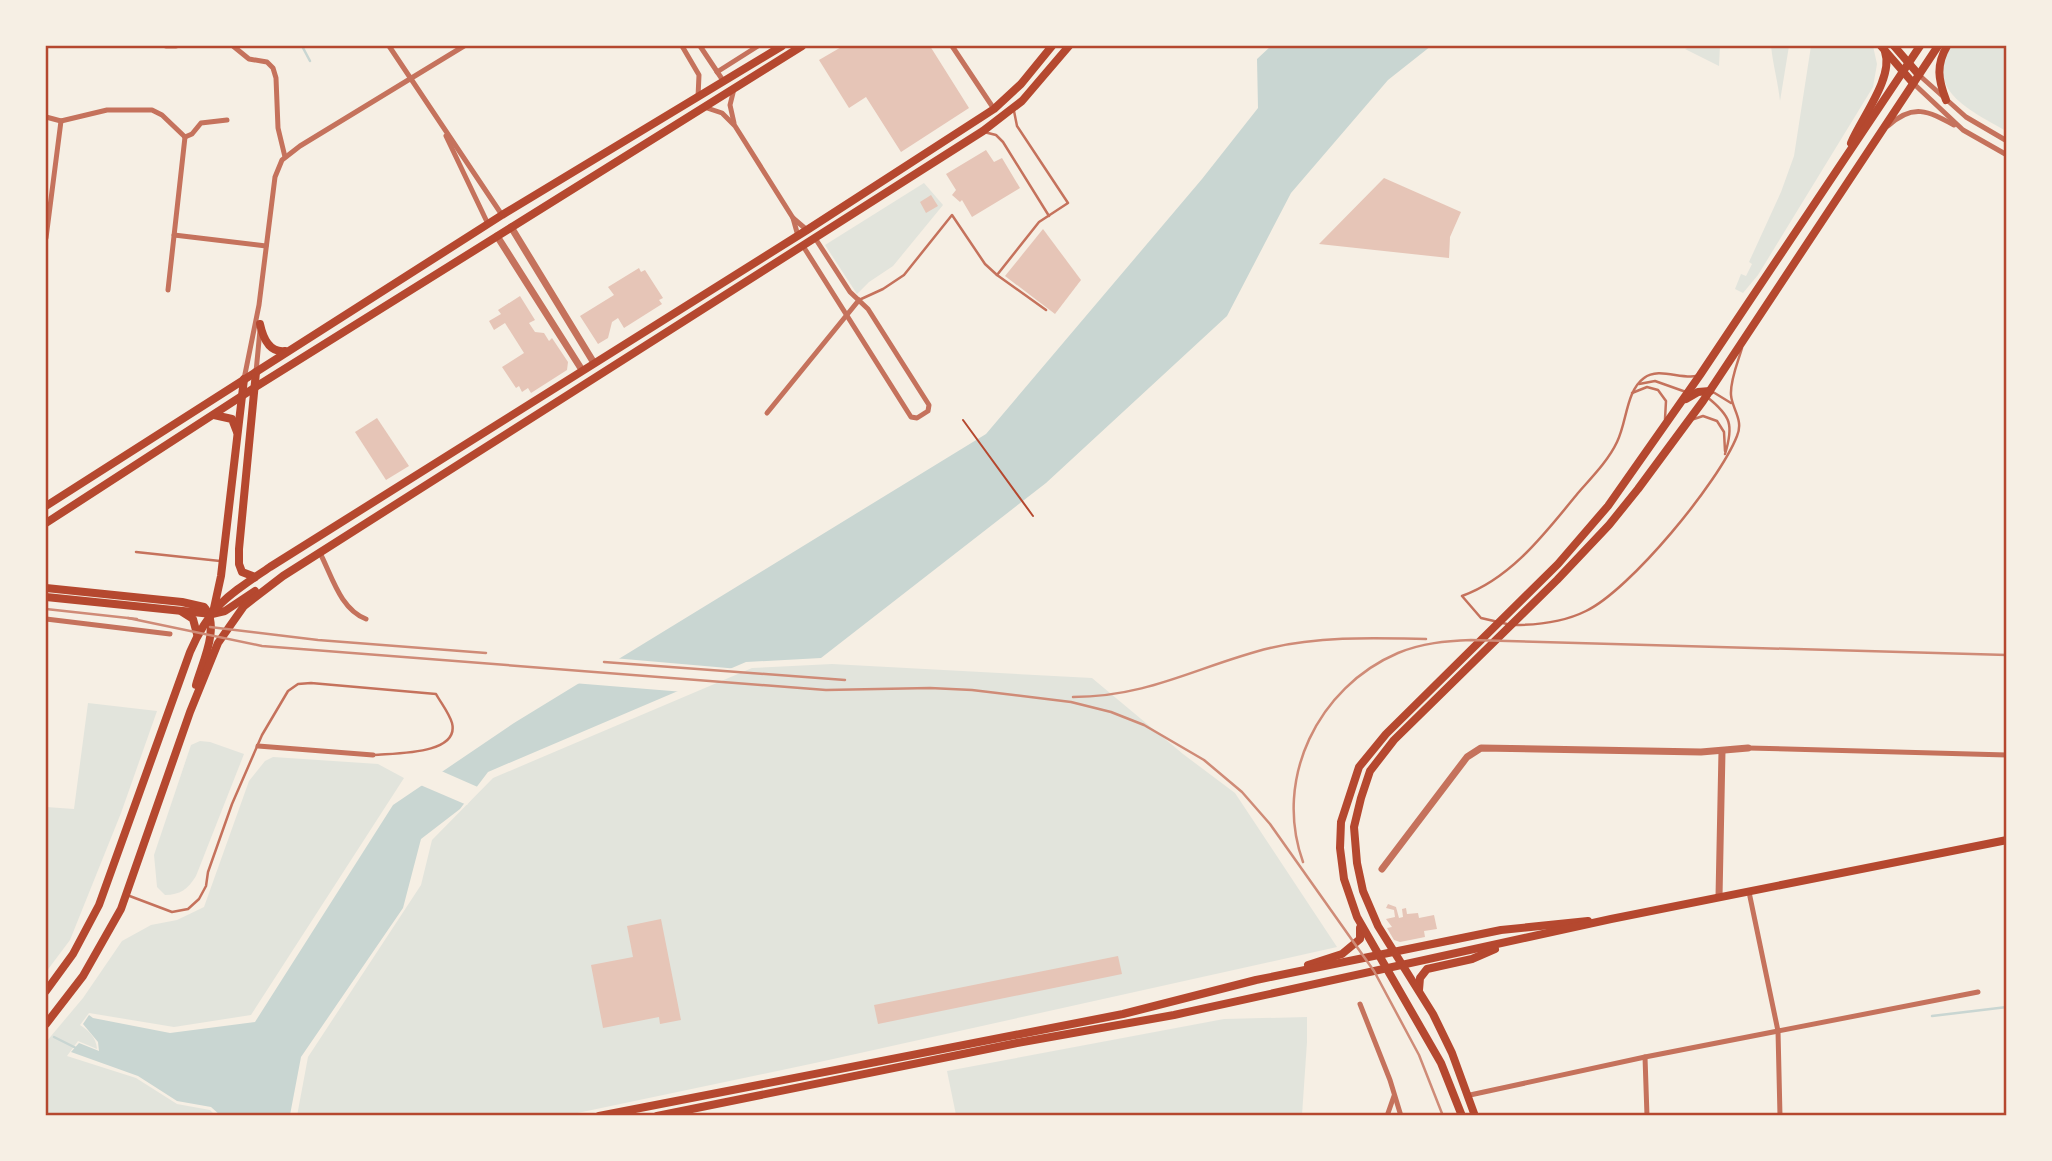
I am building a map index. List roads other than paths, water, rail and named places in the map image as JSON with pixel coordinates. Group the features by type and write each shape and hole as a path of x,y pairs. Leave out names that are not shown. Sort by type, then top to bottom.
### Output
{"main road":[{"path":"46,506 502,215 782,46"},
{"path":"46,523 254,388 802,46"},
{"path":"46,991 73,954 104,894 197,637 212,611 255,577 798,236 994,109 1013,93 1052,46"},
{"path":"46,597 225,611 983,131 1014,108 1069,46"},
{"path":"1894,46 1913,83"},
{"path":"599,1115 1142,1010 1268,977 1350,950 1362,936 1344,879 1339,835 1343,810 1359,767 1387,734 1465,654 1558,564 1625,485 1920,46"},
{"path":"1475,1115 1447,1044 1370,908 1359,877 1354,827 1370,771 1394,740 1609,525 1691,419 1938,46"},
{"path":"1945,100 1938,64 1948,46"},
{"path":"1883,49 1905,68 1919,75"},
{"path":"1843,162 1883,76 1887,64 1883,49"},
{"path":"994,109 1006,109 1042,78"},
{"path":"651,124 658,135"},
{"path":"502,215 510,227"},
{"path":"488,224 497,236"},
{"path":"807,230 815,238"},
{"path":"798,236 803,246"},
{"path":"260,324 271,348 278,352 288,351"},
{"path":"594,363 602,374"},
{"path":"582,370 589,382"},
{"path":"255,577 242,572 239,559 256,372"},
{"path":"1703,372 1707,393"},
{"path":"190,712 210,635 212,611 223,562 244,379"},
{"path":"1688,395 1707,393"},
{"path":"1688,395 1695,406 1691,419"},
{"path":"214,415 232,419 237,435"},
{"path":"46,1024 83,976 103,944 127,895 190,712 218,642 251,600 283,576"},
{"path":"46,588 198,604 212,611"},
{"path":"173,609 192,617 197,637"},
{"path":"657,1115 1017,1043 1174,1015 1611,919 2007,840"},
{"path":"1357,917 1441,1063 1462,1115"},
{"path":"1268,977 1501,930 1611,919"},
{"path":"1419,991 1420,978 1427,969 1472,959 1511,942"}],"street":[{"path":"166,46 176,46"},
{"path":"233,46 250,59 267,62 273,68 276,78 278,128 285,156"},
{"path":"389,46 502,215"},
{"path":"244,379 259,305 275,177 285,156 464,46"},
{"path":"682,46 698,71 698,97"},
{"path":"700,46 724,82"},
{"path":"717,72 758,46"},
{"path":"952,46 994,109"},
{"path":"698,71 706,71 713,65"},
{"path":"1919,75 1973,122 2007,141"},
{"path":"1913,83 1963,130"},
{"path":"734,89 730,105 735,125"},
{"path":"703,107 722,113 735,125 793,218 798,236"},
{"path":"46,117 61,121 107,110 150,110 162,115 186,137"},
{"path":"1878,137 1895,120 1917,111 1931,113 2007,155"},
{"path":"186,137 201,123 227,120"},
{"path":"46,238 61,121"},
{"path":"442,127 488,224"},
{"path":"168,290 186,137"},
{"path":"475,197 485,190"},
{"path":"793,218 807,230"},
{"path":"510,227 594,363"},
{"path":"174,235 266,246"},
{"path":"497,236 582,370"},
{"path":"803,246 911,417 916,418 928,411 929,405 868,309 850,292 815,238"},
{"path":"512,260 526,251"},
{"path":"767,413 859,300"},
{"path":"256,372 259,305"},
{"path":"320,553 348,606 355,614 366,619"},
{"path":"46,619 170,634"},
{"path":"258,746 373,755"},
{"path":"1382,869 1467,757 1481,748 1722,751 1748,748 2007,755"},
{"path":"1719,897 1722,751"},
{"path":"1748,892 1778,1031 1780,1115"},
{"path":"1469,1095 1645,1057 1978,992"},
{"path":"1360,1004 1401,1115"},
{"path":"1645,1057 1647,1115"},
{"path":"1387,1115 1394,1096"}],"lane":[{"path":"996,275 1039,222 1068,204 1017,126 1014,108"},
{"path":"983,131 994,134 1003,142 1049,216"},
{"path":"859,300 904,275 952,215 985,264 996,275 1046,310"},
{"path":"1703,372 1687,377 1653,374 1636,386 1622,429 1610,454 1540,539 1485,585 1462,596 1481,618 1505,624 1541,624 1587,611 1616,592 1693,506 1723,461 1739,430 1732,388 1746,335"},
{"path":"1636,386 1645,381 1655,381 1670,385 1688,395"},
{"path":"1632,393 1650,387 1664,395 1667,411 1662,429"},
{"path":"1707,393 1720,395 1734,405"},
{"path":"1707,393 1725,413 1730,425 1723,461"},
{"path":"1691,419 1703,416 1717,421 1725,438 1723,461"},
{"path":"136,552 223,562"},
{"path":"127,895 167,912 180,912 200,899 232,804 262,735 284,695 292,687 302,683 436,694 452,722 452,733 448,741 425,750 373,755"}],"waterway":[{"path":"302,46 310,61"},
{"path":"1932,1016 2007,1007"},
{"path":"54,1037 76,1048"}],"railway":[{"path":"46,609 137,619"},
{"path":"128,618 262,646 826,690 972,690 1071,702 1111,712 1144,725 1204,760 1242,792 1270,824 1374,971 1419,1055 1443,1116"},
{"path":"210,627 318,640 486,653"},
{"path":"1073,697 1101,696 1151,686 1245,655 1289,644 1348,639 1426,639"},
{"path":"1303,862 1295,831 1294,799 1299,768 1309,739 1325,712 1345,688 1370,668 1416,647 1471,640 2007,655"},
{"path":"604,662 845,680"}]}
